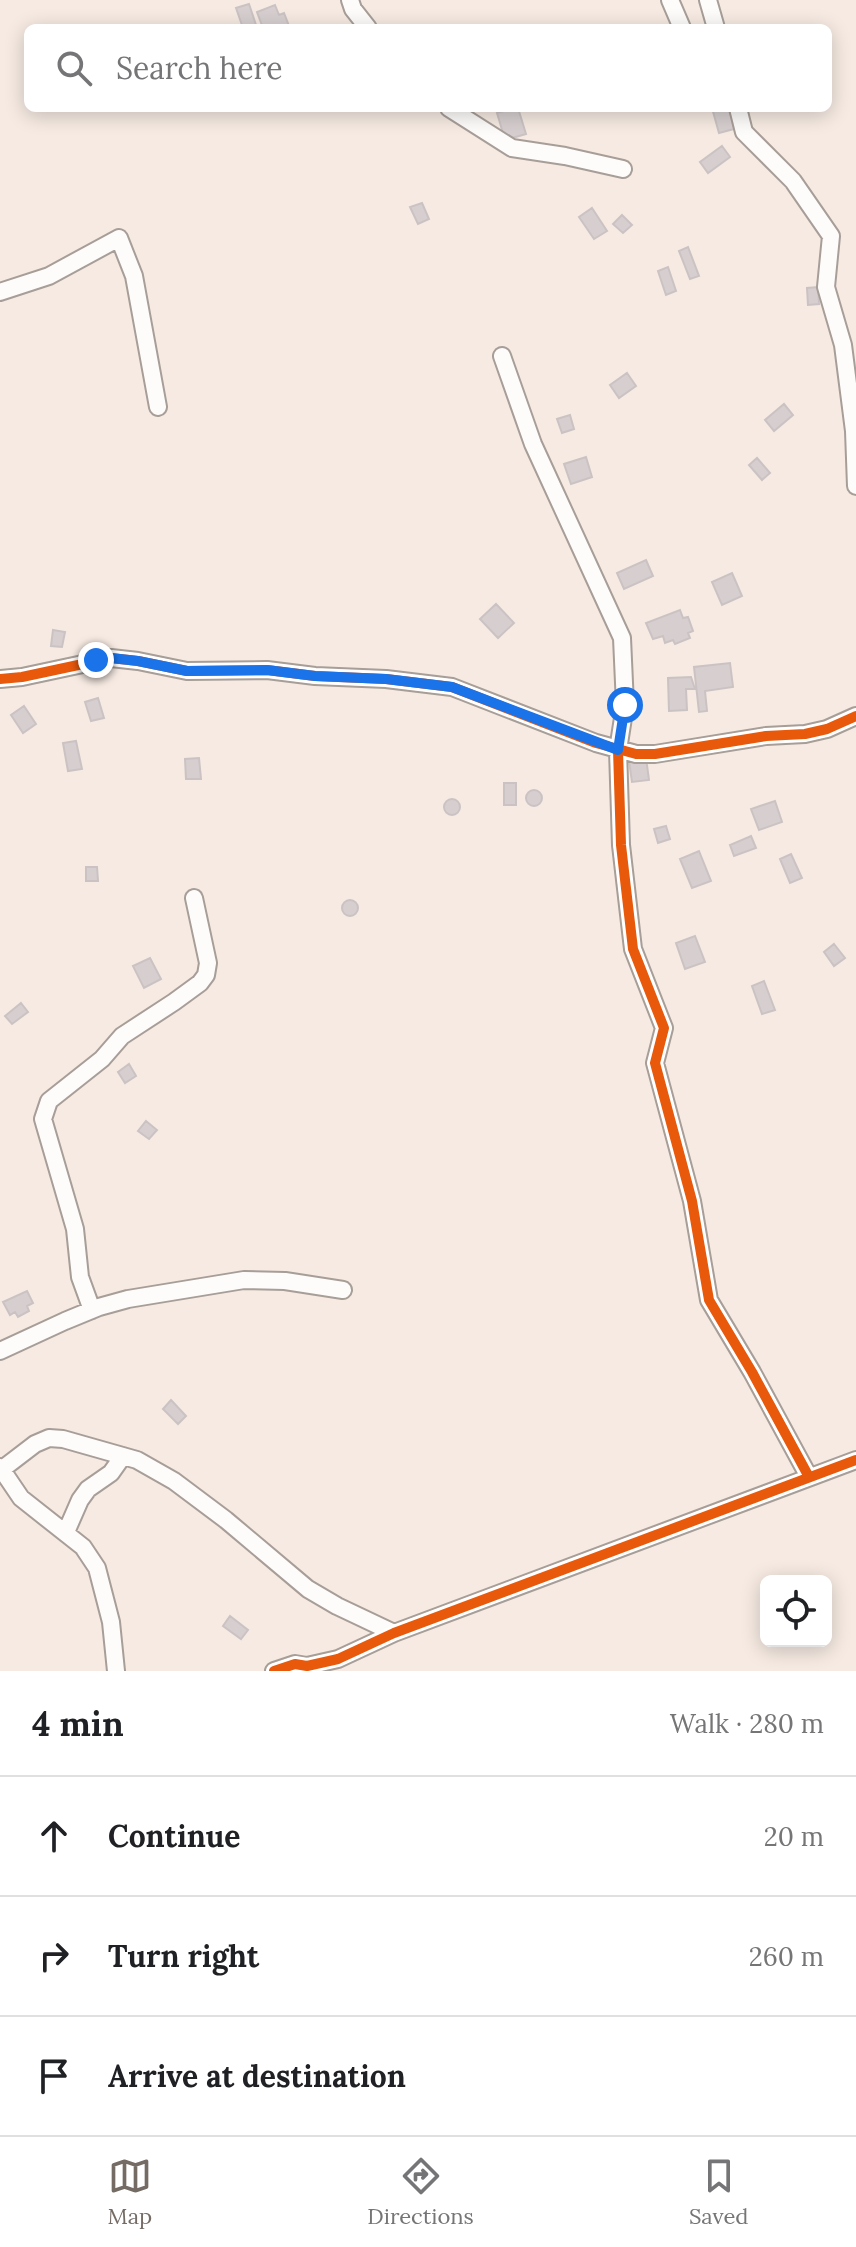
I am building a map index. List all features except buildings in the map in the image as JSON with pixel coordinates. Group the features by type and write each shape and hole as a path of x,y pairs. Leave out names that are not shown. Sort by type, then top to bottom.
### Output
{"street":[{"path":"350,0 365,24"},
{"path":"670,0 680,24"},
{"path":"708,0 715,24"},
{"path":"455,112 512,148 623,169"},
{"path":"739,112 744,132 793,181 831,236 826,287 843,345 854,431 856,486"},
{"path":"0,292 49,276 119,238 134,276 158,407"},
{"path":"502,356 533,444 622,638 625,705 618,750 621,845 633,949 664,1028 655,1063 692,1201 709,1300 809,1477"},
{"path":"0,679 111,658 187,671 267,670 386,679 452,687 618,750 636,754 655,754 766,736 805,734 827,729 856,716"},
{"path":"92,1310 80,1277 75,1229 43,1119 49,1101 102,1059 122,1036 174,1002 206,975 208,963 194,898"},
{"path":"0,1351 92,1310 128,1299 244,1280 285,1281 343,1290"},
{"path":"116,1671 111,1622 97,1568 83,1547 21,1498 1,1469 35,1444 49,1438 63,1439 137,1460 174,1481 269,1554 308,1589 394,1633"},
{"path":"66,1532 88,1489 111,1473 123,1456"},
{"path":"274,1671 295,1664 307,1666 338,1659 394,1633 856,1460"}],"cycle path":[{"path":"0,679 111,658 187,671 267,670 386,679 452,687 596,743 636,754 655,754 766,736 805,734 827,729 856,716"},
{"path":"618,750 621,845 633,949 664,1028 655,1063 692,1201 709,1300 809,1477"},
{"path":"274,1671 295,1664 307,1666 338,1659 394,1633 856,1460"}],"route":[{"path":"96,660 138,661 187,671 267,670 452,687 503,709 618,750 625,705"}]}
